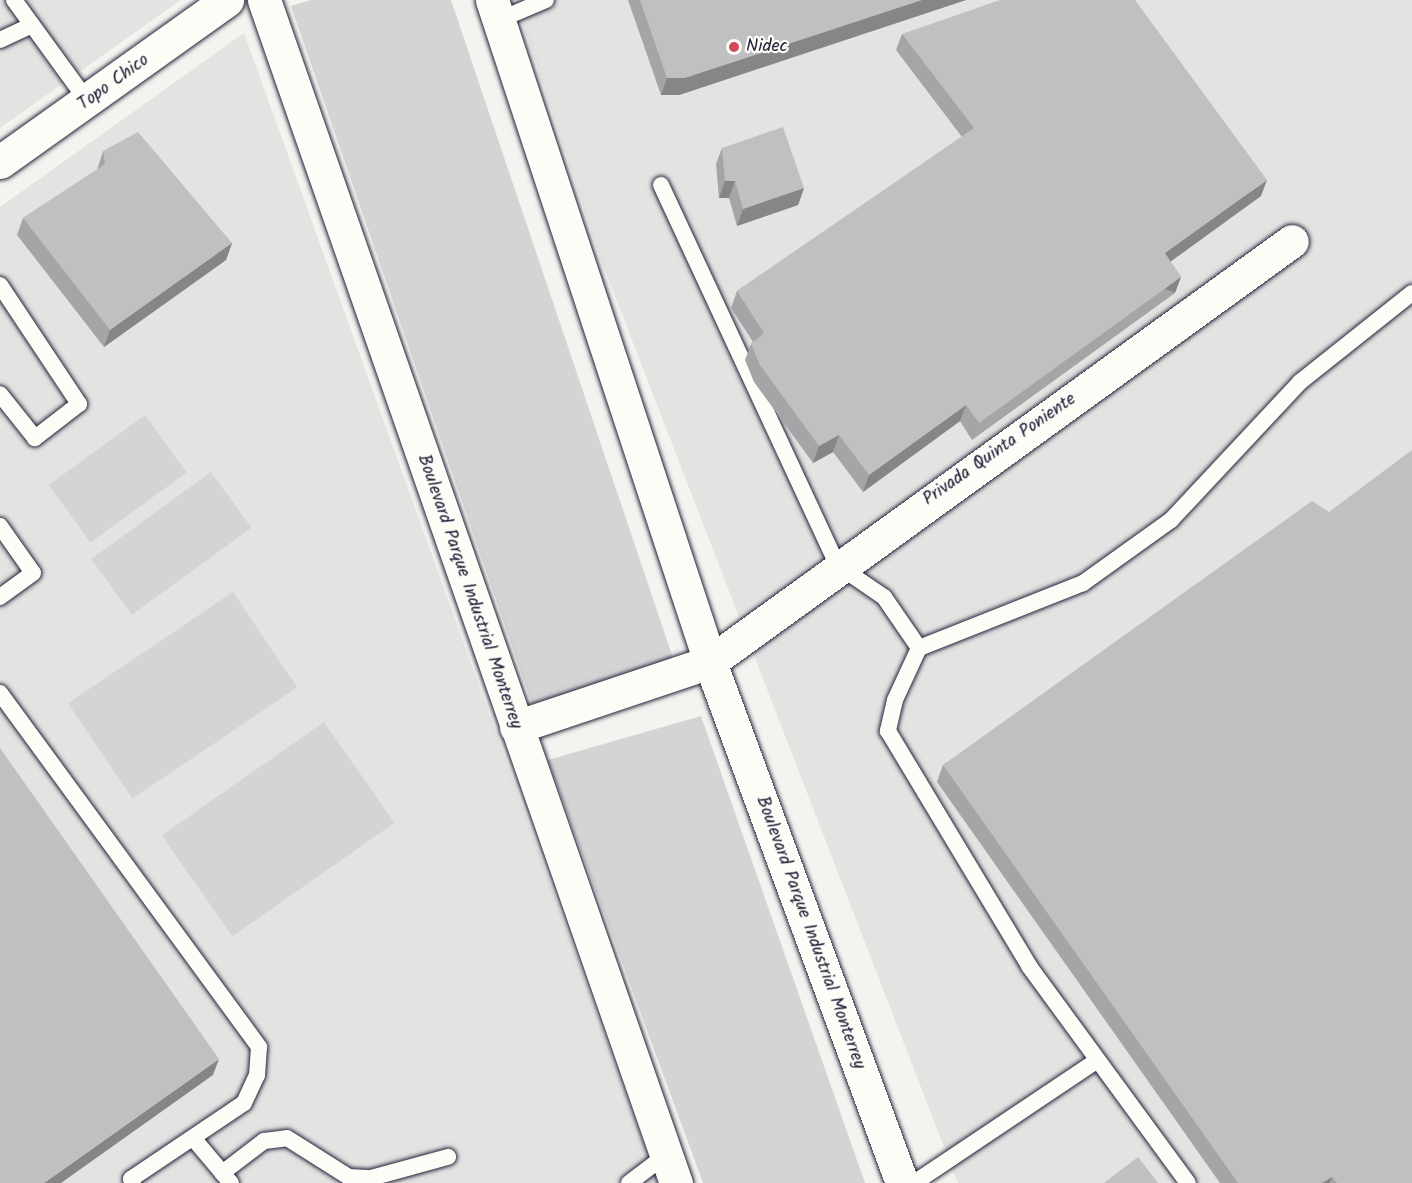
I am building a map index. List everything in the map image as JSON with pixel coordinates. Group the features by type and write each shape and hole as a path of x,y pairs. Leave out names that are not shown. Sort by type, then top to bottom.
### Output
{"street":[{"name":"Topo Chico","path":"0,162 88,102 227,0"},
{"name":"Boulevard Parque Industrial Monterrey","path":"264,0 671,1169"},
{"name":"Boulevard Parque Industrial Monterrey","path":"496,10 710,662 902,1183"},
{"name":"Privada Quinta Poniente","path":"516,727 710,662 837,565 1292,241"}],"lane":[{"path":"14,0 30,26 88,102"},
{"path":"496,10 546,0"},
{"path":"0,39 30,26"},
{"path":"661,185 837,565 884,597 919,648"},
{"path":"0,285 79,404 35,438 0,394"},
{"path":"1188,1183 1096,1061 1029,966 888,731 895,700 919,648 1083,583 1162,526 1300,382 1412,292"},
{"path":"0,526 33,573 0,597"},
{"path":"0,693 259,1047 257,1075 244,1103 130,1182"},
{"path":"914,1183 1096,1061"},
{"path":"193,1138 227,1178 264,1141 287,1138 349,1177 371,1178 448,1157"},
{"path":"629,1183 671,1169"}],"shaded area":[{"path":"0,0 181,0 0,128"},
{"path":"311,0 451,0 674,661 532,704 291,6"},
{"path":"515,0 1412,0 1412,1183 958,1183 601,260"},
{"path":"244,33 658,1183 0,1183 0,207"},
{"path":"145,415 187,472 90,542 49,485"},
{"path":"211,472 252,528 132,615 91,559"},
{"path":"233,592 297,687 132,799 68,703"},
{"path":"701,716 865,1183 703,1183 548,760"},
{"path":"324,722 395,823 232,936 162,836"}],"building":[{"name":"Nidec","path":"640,0 922,0 685,78 667,78"},
{"path":"1000,0 1135,0 1267,180 1165,253 1181,277 979,423 966,405 869,475 839,435 819,446 760,365 751,344 764,333 737,291 974,128 902,34"},
{"path":"783,127 804,188 743,209 735,181 725,181 722,148"},
{"path":"138,132 232,243 110,330 23,218 105,164 103,151"},
{"path":"1412,450 1412,1183 1337,1183 1332,1177 1322,1183 1238,1183 943,765 1312,501 1329,512"},
{"path":"0,748 219,1059 44,1183 0,1183"},
{"path":"1138,1157 1158,1183 1104,1183"}],"place":[{"name":"Nidec","path":"734,47"}]}
